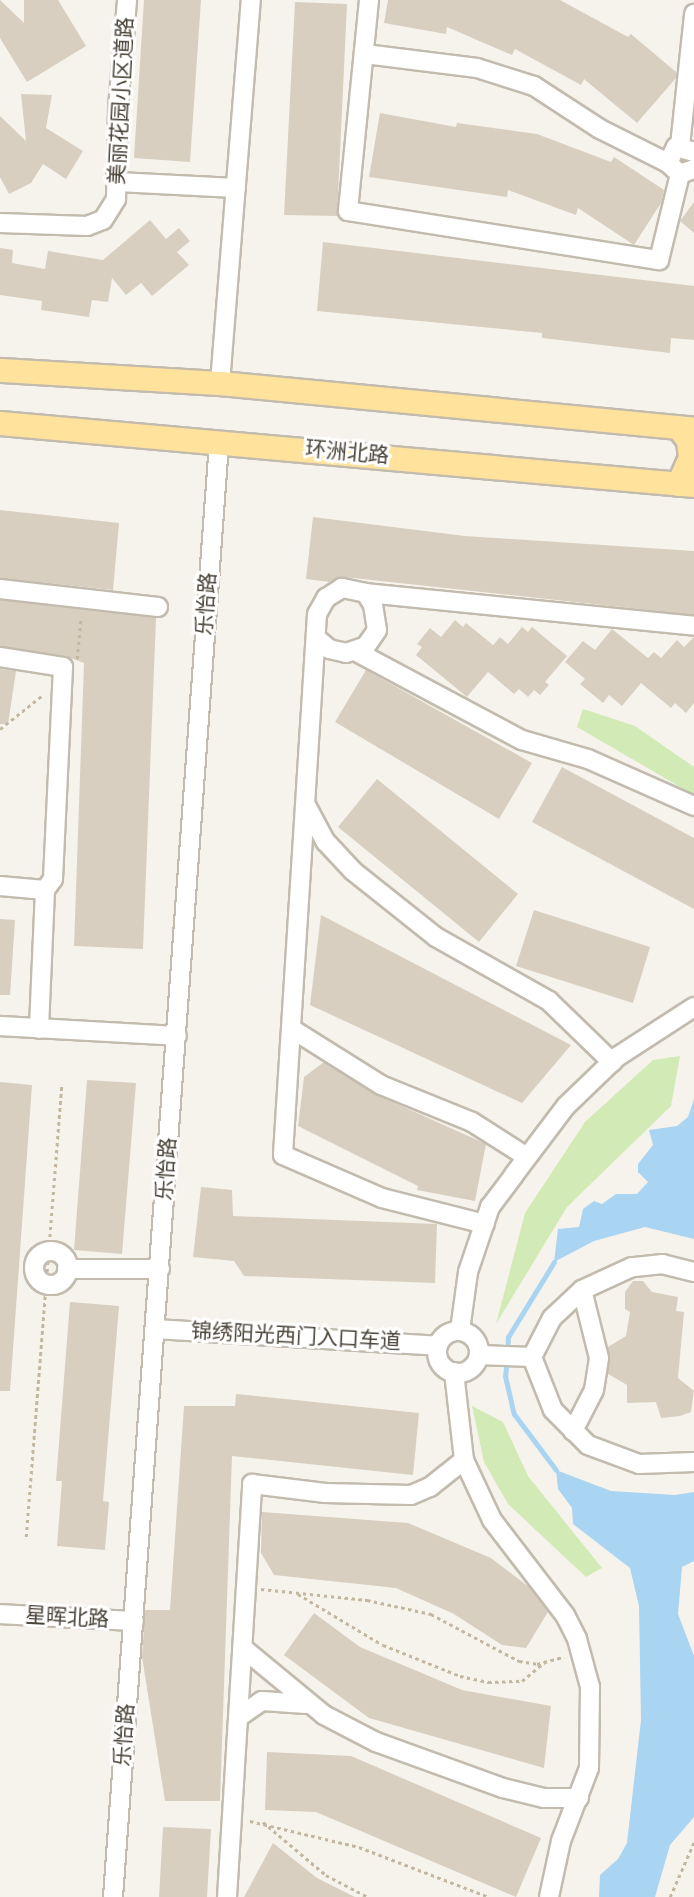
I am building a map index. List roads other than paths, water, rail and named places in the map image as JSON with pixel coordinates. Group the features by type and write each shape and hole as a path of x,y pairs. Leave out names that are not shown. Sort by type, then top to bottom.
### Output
{"main road":[{"path":"0,370 220,383 686,428 690,457 686,484"},
{"name":"环洲北路","path":"0,423 686,484"}],"street":[{"name":"美丽花园小区道路","path":"0,223 86,226 103,220 116,199 127,0"},
{"path":"220,383 251,0"},
{"path":"369,0 348,211 659,260 681,169 670,154 687,149 693,0"},
{"path":"365,54 477,68 534,86 612,136 681,169"},
{"path":"117,182 236,188"},
{"name":"乐怡路","path":"113,1897 219,442"},
{"path":"485,1224 383,1198 283,1155 307,807 317,614 326,598 342,588 366,593 694,626"},
{"path":"0,589 158,607"},
{"path":"355,651 366,646 377,630 373,605 366,593"},
{"path":"316,638 328,649 355,651 522,740 588,759 694,806"},
{"path":"0,657 62,667 52,879 45,891 39,1029"},
{"path":"307,807 326,842 353,871 436,937 549,1001 612,1062"},
{"path":"0,886 45,891"},
{"path":"460,1330 461,1299 490,1207 566,1106 612,1062 694,1007"},
{"path":"0,1026 177,1036"},
{"path":"292,1029 381,1085 472,1122 527,1157"},
{"path":"67,1269 61,1255 51,1251 36,1259 34,1270 39,1280 54,1284 67,1269 160,1269"},
{"path":"694,1272 663,1264 641,1265 582,1290 552,1318 533,1357 544,1394 573,1431 601,1453 639,1464 694,1462"},
{"path":"573,1431 594,1390 599,1358 582,1290"},
{"name":"锦绣阳光西门入口车道","path":"155,1329 437,1346"},
{"path":"479,1355 473,1336 460,1330 446,1334 437,1346 438,1360 454,1373 464,1460 492,1521 551,1594 583,1656 590,1687 591,1745 579,1798 561,1841 549,1897"},
{"path":"479,1355 533,1357"},
{"path":"454,1373 467,1371 479,1355"},
{"path":"227,1897 252,1483 325,1493 411,1494 430,1487 464,1460"},
{"name":"星晖北路","path":"0,1614 134,1622"},
{"path":"244,1649 309,1704 352,1731 477,1780 544,1798 579,1798"},
{"path":"239,1717 262,1701 309,1704"}],"water":[{"path":"694,1099 694,1239 645,1227 594,1241 554,1262 558,1229 579,1227 583,1209 594,1201 602,1204 616,1194 637,1194 648,1182 638,1172 638,1164 653,1145 649,1130 677,1126 688,1117"},
{"path":"556,1470 611,1491 675,1495 694,1492 694,1561 682,1567 678,1614 694,1656 694,1817 670,1845 655,1897 599,1897 600,1875 618,1859 627,1843 641,1720 639,1606 630,1568 573,1524 572,1508 558,1489"}],"waterway":[{"path":"554,1262 508,1337 505,1376 514,1414 556,1470"}]}
